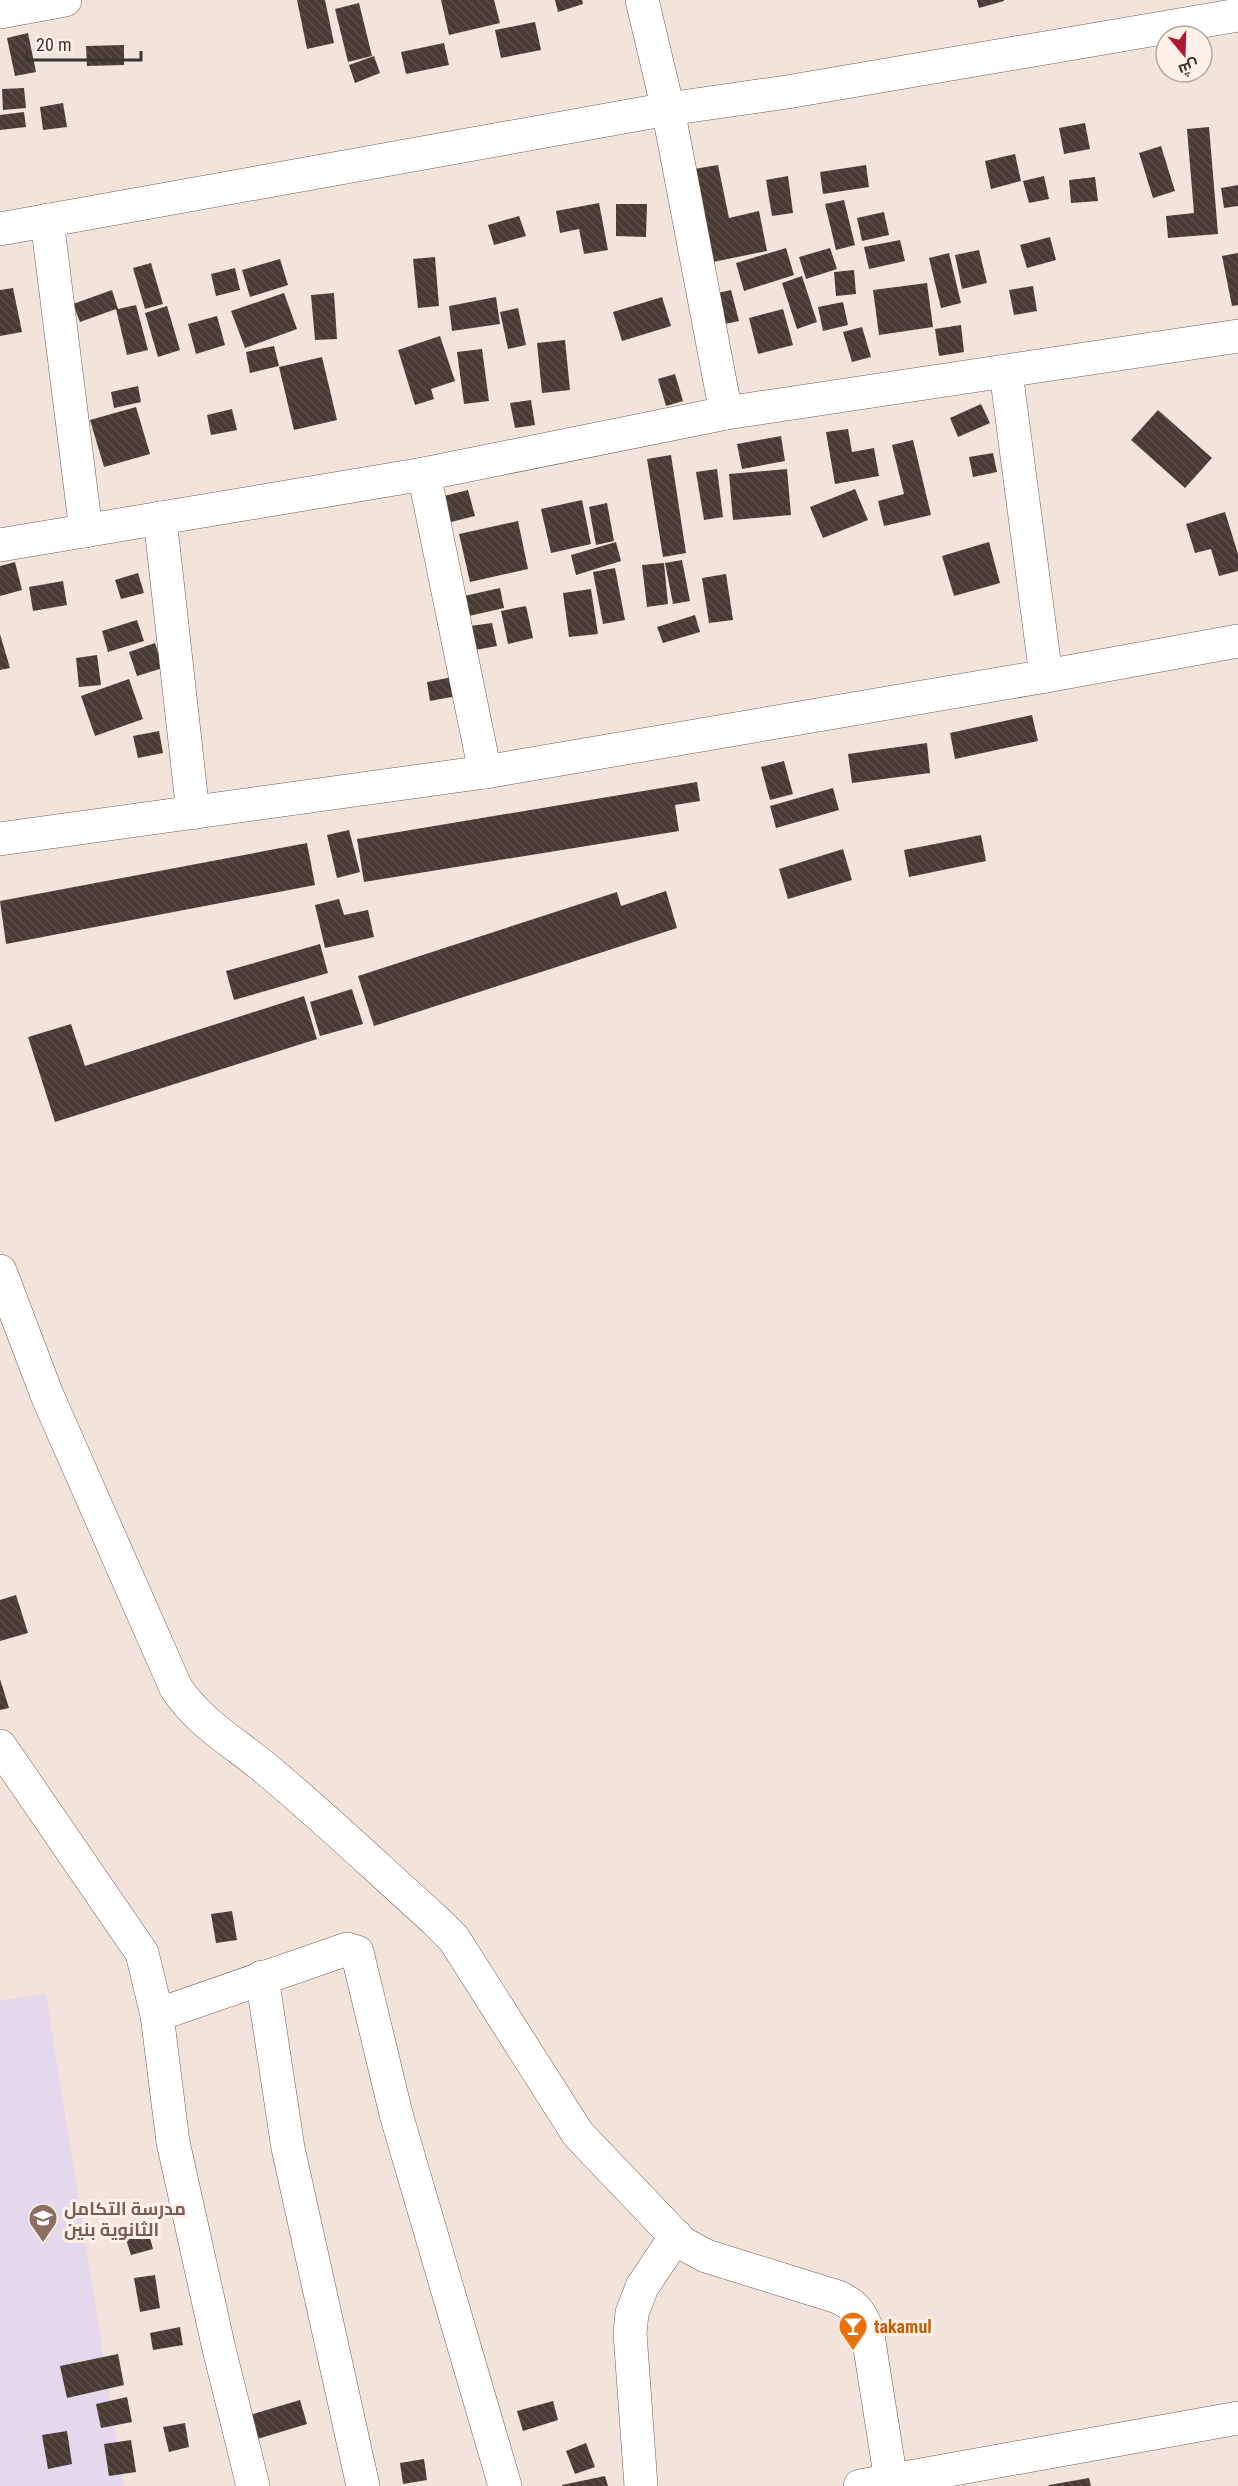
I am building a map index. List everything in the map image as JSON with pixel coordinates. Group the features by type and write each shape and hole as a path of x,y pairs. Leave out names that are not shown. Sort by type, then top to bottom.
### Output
{"street":[{"path":"0,12 65,0"},
{"path":"642,0 668,110 726,413"},
{"path":"0,229 668,110 787,92 1238,15"},
{"path":"47,220 86,531"},
{"path":"0,545 424,474 726,413 1238,336"},
{"path":"1006,372 1046,676"},
{"path":"424,474 485,772"},
{"path":"160,518 193,813"},
{"path":"0,839 485,772 1238,641"},
{"path":"0,1271 47,1395 176,1688 188,1706 201,1719 261,1765 435,1920 454,1940 578,2134 682,2243 706,2256 838,2297 852,2303 861,2313 867,2329 876,2483 1238,2418"},
{"path":"0,1746 142,1953 156,2015 173,2142 219,2349 253,2486"},
{"path":"156,2015 347,1949 357,1952 360,1956 396,2114 505,2486"},
{"path":"262,1977 288,2148 363,2486"},
{"path":"641,2486 630,2333 632,2313 642,2287 676,2236"}],"shaded area":[{"name":"مدرسة التكامل الثانوية بنين","path":"46,1994 124,2486 0,2486 0,2000"}],"building":[{"path":"297,0 325,0 334,43 307,49"},
{"path":"441,0 494,0 500,23 449,35"},
{"path":"555,0 582,0 583,4 558,12"},
{"path":"977,0 1004,0 1004,1 979,8"},
{"path":"359,3 372,56 348,62 335,9"},
{"path":"535,22 541,50 501,58 495,30"},
{"path":"28,33 36,72 15,76 7,38"},
{"path":"444,43 449,65 406,74 401,52"},
{"path":"124,45 124,65 87,66 86,46"},
{"path":"374,56 380,73 355,83 349,65"},
{"path":"24,88 26,108 3,110 2,89"},
{"path":"63,103 67,127 43,130 40,107"},
{"path":"24,112 26,127 0,130 0,115"},
{"path":"1085,123 1090,149 1064,154 1059,128"},
{"path":"1209,127 1218,234 1168,238 1166,216 1194,213 1187,129"},
{"path":"1161,146 1175,191 1153,198 1139,153"},
{"path":"1015,154 1021,181 991,189 985,161"},
{"path":"718,165 729,218 759,211 767,251 713,262 694,169"},
{"path":"866,165 869,187 823,194 820,172"},
{"path":"788,176 793,213 772,216 766,180"},
{"path":"1044,176 1049,199 1029,203 1023,181"},
{"path":"1095,177 1098,201 1071,203 1069,180"},
{"path":"1238,185 1238,206 1224,208 1221,188"},
{"path":"844,200 855,245 836,250 825,204"},
{"path":"599,203 608,250 584,254 579,229 560,233 556,211"},
{"path":"616,204 647,204 646,237 616,236"},
{"path":"884,212 889,235 862,241 857,218"},
{"path":"519,216 526,236 494,245 488,225"},
{"path":"1050,237 1056,260 1027,268 1020,245"},
{"path":"900,240 905,261 869,269 864,247"},
{"path":"786,248 794,275 744,291 736,263"},
{"path":"830,248 837,269 806,279 799,257"},
{"path":"979,250 987,283 962,289 955,255"},
{"path":"949,253 961,303 941,308 929,258"},
{"path":"1238,253 1238,305 1232,306 1222,256"},
{"path":"435,257 439,306 418,308 413,259"},
{"path":"280,259 288,285 250,297 242,270"},
{"path":"151,263 163,304 145,309 133,268"},
{"path":"235,268 240,290 216,296 211,274"},
{"path":"854,270 856,294 836,296 834,272"},
{"path":"802,276 817,322 797,329 782,283"},
{"path":"927,283 933,327 879,335 873,290"},
{"path":"1033,286 1037,311 1014,315 1009,290"},
{"path":"13,288 22,332 0,336 0,290"},
{"path":"112,290 118,309 136,305 148,350 127,355 116,309 80,322 73,304"},
{"path":"731,290 739,321 716,326 709,295"},
{"path":"284,293 297,329 245,348 231,311"},
{"path":"334,293 337,339 315,340 311,295"},
{"path":"496,297 500,324 452,331 449,306"},
{"path":"662,297 671,326 622,341 613,312"},
{"path":"843,302 848,325 823,331 818,307"},
{"path":"167,306 180,350 158,357 145,313"},
{"path":"518,308 526,345 508,349 500,312"},
{"path":"783,309 793,345 758,354 749,318"},
{"path":"217,316 225,345 196,354 188,324"},
{"path":"961,325 964,352 939,356 935,329"},
{"path":"862,327 871,357 852,362 843,332"},
{"path":"440,336 455,381 431,389 434,399 415,405 398,350"},
{"path":"565,340 570,390 542,393 537,343"},
{"path":"274,346 279,366 250,373 246,352"},
{"path":"482,349 489,401 464,404 457,352"},
{"path":"322,357 337,420 294,430 279,367"},
{"path":"675,374 683,401 666,406 658,379"},
{"path":"138,386 141,402 114,408 111,392"},
{"path":"531,400 535,425 515,428 510,403"},
{"path":"981,404 990,423 958,437 950,418"},
{"path":"136,407 150,454 104,467 90,420"},
{"path":"232,409 237,430 211,435 207,415"},
{"path":"1158,410 1212,458 1185,488 1131,440"},
{"path":"848,429 852,452 874,448 879,476 835,484 826,432"},
{"path":"781,436 785,461 742,469 737,444"},
{"path":"913,440 931,515 884,526 878,501 904,494 892,445"},
{"path":"993,453 997,472 973,477 969,457"},
{"path":"671,455 686,553 663,557 647,459"},
{"path":"717,469 723,517 704,520 696,472"},
{"path":"787,469 791,515 733,520 729,474"},
{"path":"855,489 868,520 823,538 810,507"},
{"path":"468,490 475,516 451,522 444,496"},
{"path":"582,500 591,544 551,553 541,509"},
{"path":"607,503 614,541 596,545 589,507"},
{"path":"1225,512 1238,554 1238,571 1219,576 1211,549 1195,553 1186,524"},
{"path":"518,521 528,569 470,582 459,534"},
{"path":"616,542 621,561 576,575 571,555"},
{"path":"989,542 1000,583 954,596 942,556"},
{"path":"682,560 690,601 673,604 665,563"},
{"path":"15,562 22,590 0,596 0,566"},
{"path":"664,563 668,604 647,607 642,565"},
{"path":"615,568 625,620 603,624 593,572"},
{"path":"138,573 144,593 121,599 115,580"},
{"path":"726,574 733,620 709,623 702,578"},
{"path":"63,581 67,605 33,611 29,587"},
{"path":"500,588 504,608 469,616 464,596"},
{"path":"591,589 598,634 569,637 563,593"},
{"path":"526,606 533,638 508,644 501,611"},
{"path":"695,615 700,632 663,643 657,627"},
{"path":"137,620 144,641 108,652 102,631"},
{"path":"492,623 497,646 475,650 470,626"},
{"path":"0,634 10,668 0,670"},
{"path":"155,643 163,668 137,676 129,652"},
{"path":"97,655 101,685 79,687 76,658"},
{"path":"474,673 478,692 430,701 427,682"},
{"path":"129,679 143,719 95,736 81,696"},
{"path":"1032,715 1038,741 955,759 950,733"},
{"path":"159,731 163,753 138,758 133,736"},
{"path":"927,743 930,773 852,783 848,754"},
{"path":"784,761 793,794 770,800 761,767"},
{"path":"697,782 700,801 675,805 679,831 364,882 357,839"},
{"path":"833,788 839,810 776,828 770,806"},
{"path":"349,830 360,872 337,878 327,835"},
{"path":"981,835 986,861 909,877 904,850"},
{"path":"307,843 315,885 6,944 0,901"},
{"path":"843,849 852,880 788,899 779,869"},
{"path":"666,891 677,928 374,1026 358,976 617,892 621,906"},
{"path":"339,899 344,915 368,910 374,937 325,948 315,905"},
{"path":"320,944 328,973 234,1000 226,971"},
{"path":"352,989 363,1024 320,1036 310,1002"},
{"path":"304,996 317,1039 55,1122 28,1037 71,1024 85,1066"},
{"path":"16,1595 28,1633 0,1641 0,1600"},
{"path":"0,1679 9,1708 0,1710"},
{"path":"232,1911 237,1940 216,1943 211,1914"},
{"path":"147,2227 153,2249 131,2255 124,2233"},
{"path":"155,2275 160,2308 140,2312 134,2278"},
{"path":"180,2327 183,2345 153,2350 150,2333"},
{"path":"118,2354 124,2385 67,2398 60,2366"},
{"path":"127,2397 132,2422 101,2428 96,2404"},
{"path":"300,2400 307,2424 244,2443 237,2419"},
{"path":"553,2401 558,2420 523,2431 517,2411"},
{"path":"185,2423 189,2447 169,2452 163,2427"},
{"path":"67,2431 72,2464 48,2469 42,2435"},
{"path":"131,2440 136,2472 109,2476 104,2444"},
{"path":"586,2443 595,2467 575,2474 566,2451"},
{"path":"424,2459 427,2480 403,2484 400,2463"},
{"path":"605,2476 608,2486 562,2486 562,2485"},
{"path":"1089,2478 1091,2486 1049,2486 1049,2485"}],"place":[{"name":"مدرسة التكامل الثانوية بنين","path":"43,2244"},
{"name":"takamul","path":"853,2352"}]}
